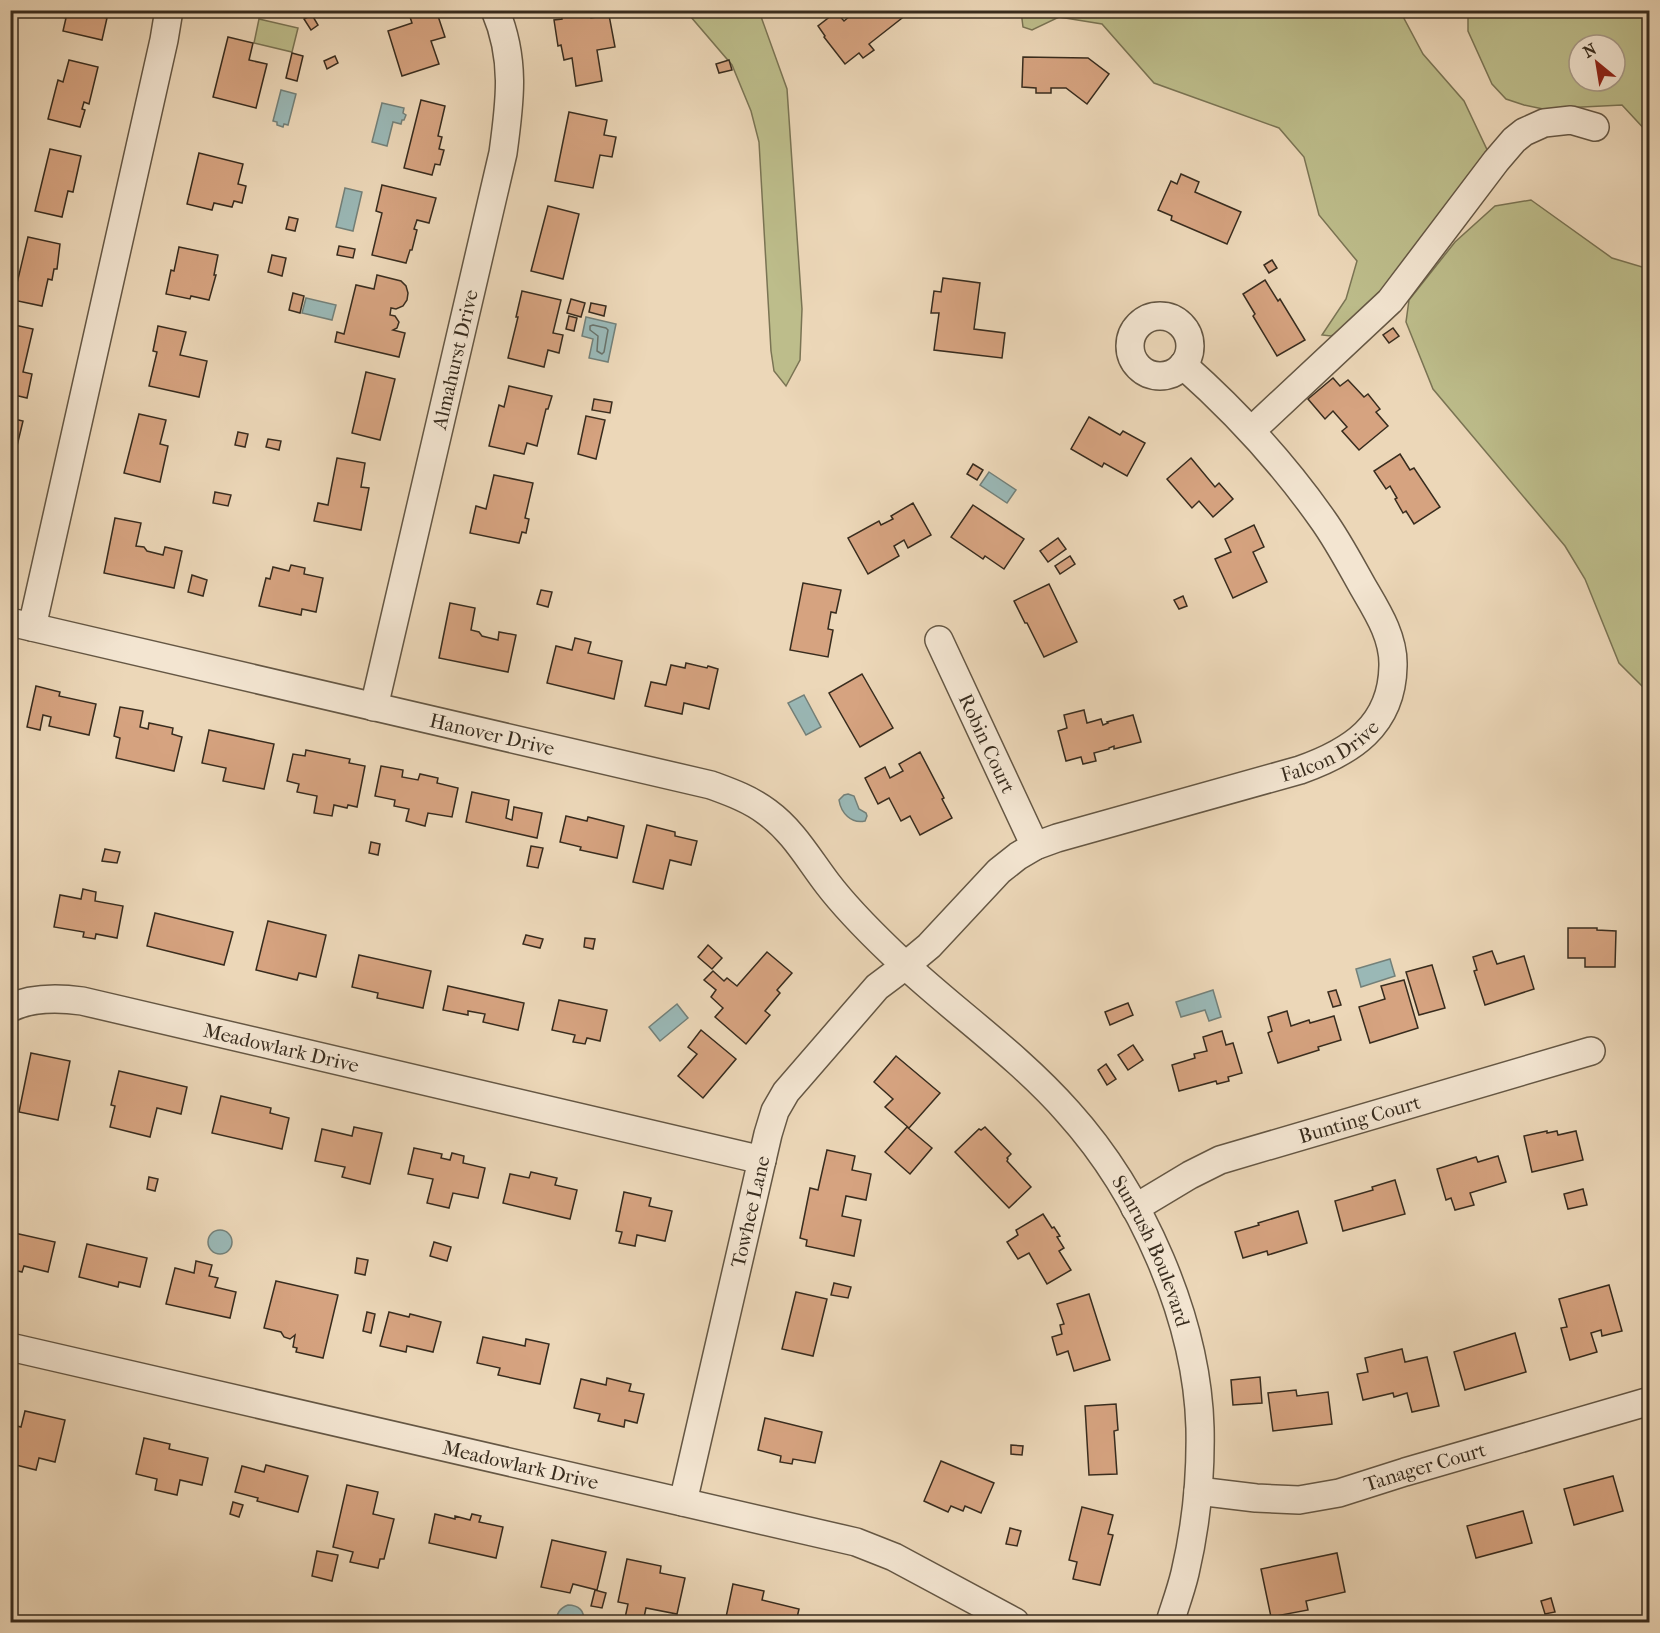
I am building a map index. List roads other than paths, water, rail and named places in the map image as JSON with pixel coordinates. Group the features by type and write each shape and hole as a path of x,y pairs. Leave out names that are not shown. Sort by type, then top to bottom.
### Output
{"street":[{"path":"21,625 156,74 169,10"},
{"name":"Almahurst Drive","path":"374,707 503,153 510,104 511,76 508,52 495,10"},
{"path":"1252,430 1390,301 1514,140 1524,132 1544,123 1571,120 1595,127"},
{"name":"Falcon Drive","path":"906,966 929,946 999,871 1035,846 1084,829 1300,770 1324,761 1363,737 1376,722 1385,705 1394,665 1392,650 1386,629 1366,591 1324,521 1252,430 1183,365"},
{"name":"Hanover Drive","path":"21,625 711,785 740,796 766,811 787,829 844,904 906,966"},
{"name":"Robin Court","path":"939,640 1035,846"},
{"name":"Towhee Lane","path":"683,1502 775,1111 786,1092 877,987 906,966"},
{"name":"Sunrush Boulevard","path":"906,966 1032,1075 1089,1136 1118,1177 1156,1250 1169,1281 1191,1361 1200,1427 1198,1491 1191,1541 1185,1574 1170,1623"},
{"name":"Meadowlark Drive","path":"10,1008 31,1001 65,999 82,1001 762,1160"},
{"name":"Bunting Court","path":"1135,1208 1220,1160 1591,1051"},
{"name":"Meadowlark Drive","path":"10,1347 856,1542 894,1557 1015,1623"},
{"name":"Tanager Court","path":"1198,1491 1256,1498 1299,1500 1339,1493 1650,1401"}],"water":[{"path":"281,90 296,94 288,125 284,124 283,127 273,121"},
{"path":"382,103 404,108 403,113 406,115 401,124 393,122 387,146 372,142"},
{"path":"345,188 362,192 353,231 336,227"},
{"path":"306,298 336,305 332,320 302,313"},
{"path":"586,317 616,324 608,362 589,358 593,339 582,336"},
{"path":"989,472 1016,490 1007,503 980,485"},
{"path":"804,695 821,727 806,735 788,703"},
{"path":"848,794 854,796 859,809 866,813 865,821 855,821 844,813 839,800"},
{"path":"1390,959 1395,976 1361,987 1356,969"},
{"path":"1213,990 1221,1017 1209,1021 1205,1010 1181,1017 1176,1002"},
{"path":"677,1004 688,1018 660,1041 649,1027"},
{"path":"220,1230 225,1231 231,1237 231,1247 225,1253 220,1254 215,1253 209,1247 208,1242 209,1237 215,1231"},
{"path":"568,1605 580,1609 584,1618 583,1622 557,1622 559,1612"}]}
